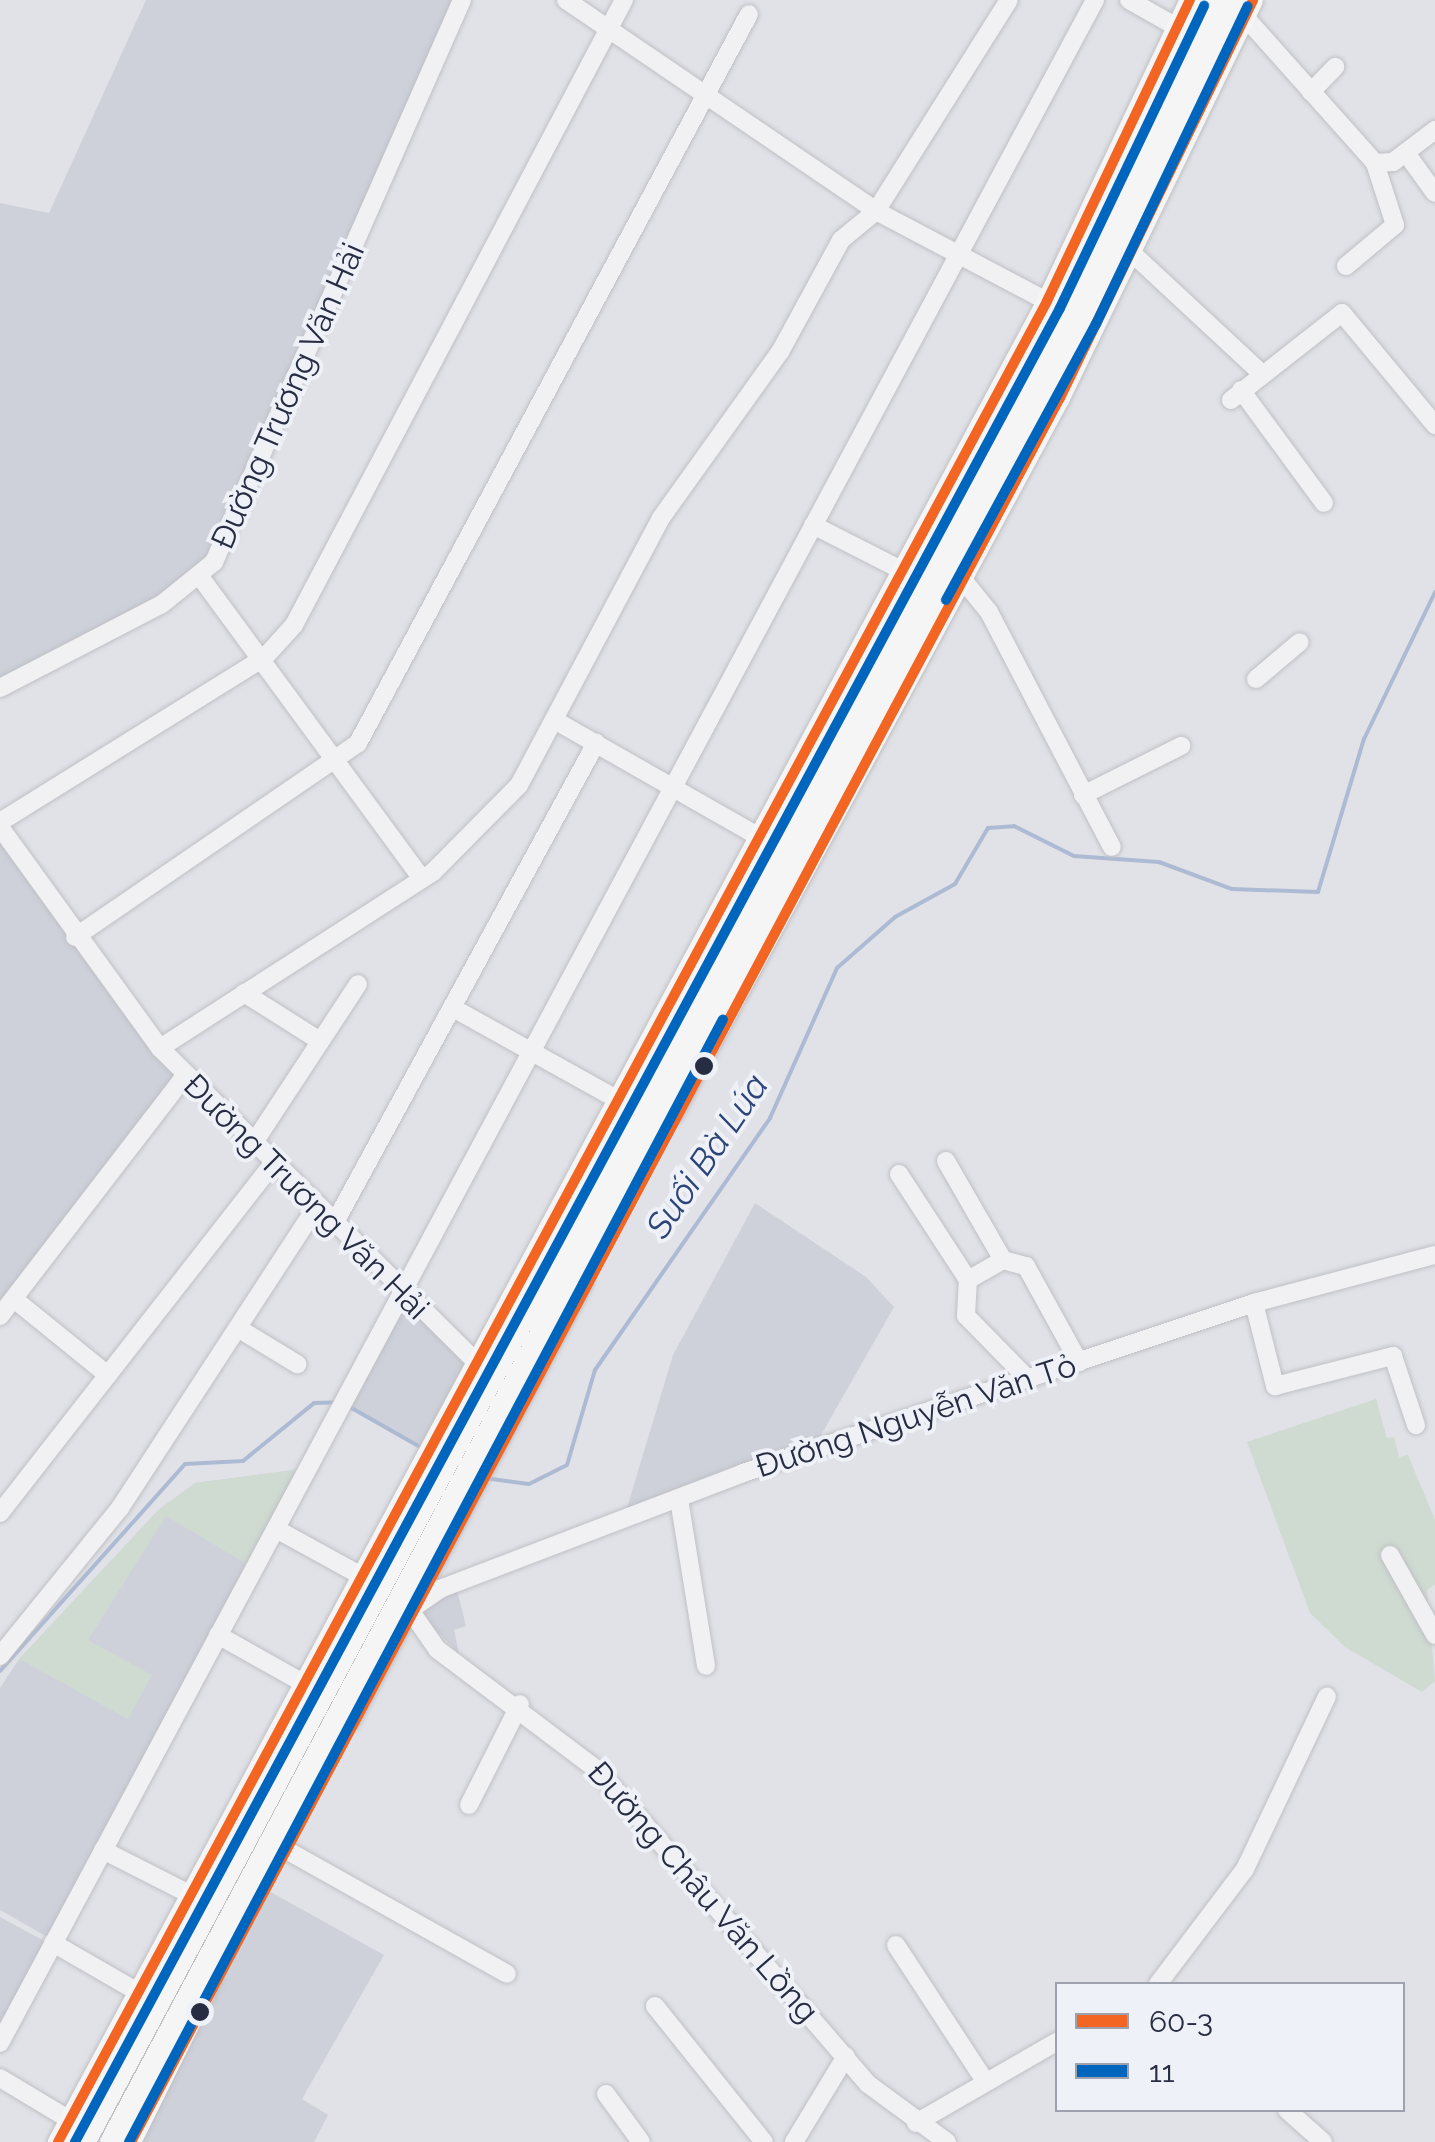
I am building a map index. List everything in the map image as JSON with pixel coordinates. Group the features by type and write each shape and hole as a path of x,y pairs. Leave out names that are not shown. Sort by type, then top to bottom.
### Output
{"highway":[{"path":"76,2131 201,1900 448,1483 503,1378 752,952 957,571 1072,313 1184,31 1234,4"},
{"path":"503,1378 627,1105 767,841 910,574 1072,313 1234,4"},
{"path":"112,2142 382,1593"}],"main road":[{"path":"1184,31 1190,0"},
{"path":"1072,313 1133,254 1234,4"},
{"path":"58,2142 76,2131 138,1992 201,1900 306,1684 382,1593 448,1483 503,1378"},
{"path":"131,2142 281,1847 382,1593"}],"street":[{"name":"Đường Trương Văn Hải","path":"0,688 201,578 462,0"},
{"path":"566,0 706,90 876,211 960,260 1072,313"},
{"path":"0,825 265,657 319,586 624,0"},
{"path":"160,1048 422,878 519,786 661,518 780,352 841,240 876,211 1009,0"},
{"path":"0,2043 672,786 960,260 1095,0"},
{"path":"1129,0 1184,31"},
{"path":"1234,4 1375,163 1394,231 1346,266"},
{"path":"75,936 335,768 365,732 513,463 749,14"},
{"path":"1311,92 1335,66"},
{"path":"1375,163 1406,153 1435,130"},
{"path":"1406,153 1435,193"},
{"path":"1133,254 1258,370"},
{"path":"1324,502 1236,395 1258,370 1342,313 1435,425"},
{"path":"813,525 910,574"},
{"path":"957,571 1112,847"},
{"path":"201,578 265,657 335,768 422,878"},
{"path":"1256,678 1300,642"},
{"path":"556,721 767,841"},
{"path":"334,1224 596,743"},
{"path":"1083,795 1180,746"},
{"name":"Đường Trương Văn Hải","path":"0,825 75,936 185,1076 401,1292 503,1378"},
{"path":"253,1144 358,984"},
{"path":"244,993 320,1041"},
{"path":"454,1008 532,1048 627,1105"},
{"path":"0,1316 185,1076"},
{"path":"946,1161 1003,1260"},
{"path":"0,1513 273,1164"},
{"path":"899,1174 968,1280 966,1316 1029,1380"},
{"path":"0,1656 120,1508 241,1330 316,1206"},
{"name":"Đường Nguyễn Văn Tỏ","path":"382,1593 440,1589 678,1498 1254,1303 1435,1254"},
{"path":"968,1280 1003,1260 1026,1266 1079,1362"},
{"path":"14,1299 108,1375"},
{"path":"1254,1303 1275,1386 1392,1356 1416,1425"},
{"path":"241,1330 297,1364"},
{"path":"678,1498 706,1666"},
{"path":"276,1529 382,1593"},
{"path":"1390,1555 1435,1635"},
{"name":"Đường Châu Văn Lồng","path":"382,1593 437,1649 520,1704 648,1822 846,2056 930,2135"},
{"path":"218,1635 306,1684"},
{"path":"1160,1982 1245,1869 1328,1696"},
{"path":"469,1805 520,1704"},
{"path":"281,1847 507,1974"},
{"path":"103,1850 201,1900"},
{"path":"53,1943 138,1992"},
{"path":"896,1945 985,2081"},
{"path":"655,2006 764,2142"},
{"path":"930,2135 985,2081 1055,2043"},
{"path":"794,2142 846,2056"},
{"path":"0,2078 76,2131"},
{"path":"606,2094 641,2142"},
{"path":"1289,2112 1324,2142"}],"shaded area":[{"path":"146,0 457,0 218,547 198,575 0,683 0,203 49,213"},
{"path":"0,835 179,1076 0,1309"},
{"path":"755,1203 866,1277 894,1307 817,1442 626,1511 673,1355"},
{"path":"402,1300 470,1365 426,1450 347,1406"},
{"path":"1376,1399 1387,1438 1394,1437 1399,1457 1408,1455 1435,1520 1435,1584 1427,1590 1435,1681 1422,1692 1345,1647 1310,1613 1247,1442"},
{"path":"302,1469 51,1939 0,1910 0,1688 19,1659 195,1483"},
{"path":"302,1469 250,1566 166,1516 88,1640 152,1675 128,1719 19,1659 158,1510 195,1483"},
{"path":"457,1590 466,1626 454,1630 459,1654 418,1612"},
{"path":"267,1890 384,1955 302,2099 328,2115 314,2142 139,2142"},
{"path":"0,1917 48,1943 0,2033"}],"waterway":[{"name":"Suối Bà Lúa","path":"485,1478 529,1484 567,1465 595,1370 770,1118 837,968 895,917 955,884 988,828 1014,826 1074,856 1159,862 1232,889 1318,892 1364,739 1435,592"},
{"name":"Suối Bà Lúa","path":"0,1671 185,1464 243,1461 314,1403 339,1402"},
{"name":"Suối Bà Lúa","path":"348,1406 422,1448"}],"transit line":[{"name":"60-3","path":"58,2142 1047,301 1190,0"},
{"name":"60-3","path":"131,2142 1060,398 1253,0"},
{"name":"11","path":"75,2142 1060,308 1204,6"},
{"name":"11","path":"946,600 1096,324 1248,6"},
{"name":"11","path":"129,2142 723,1019"}]}
